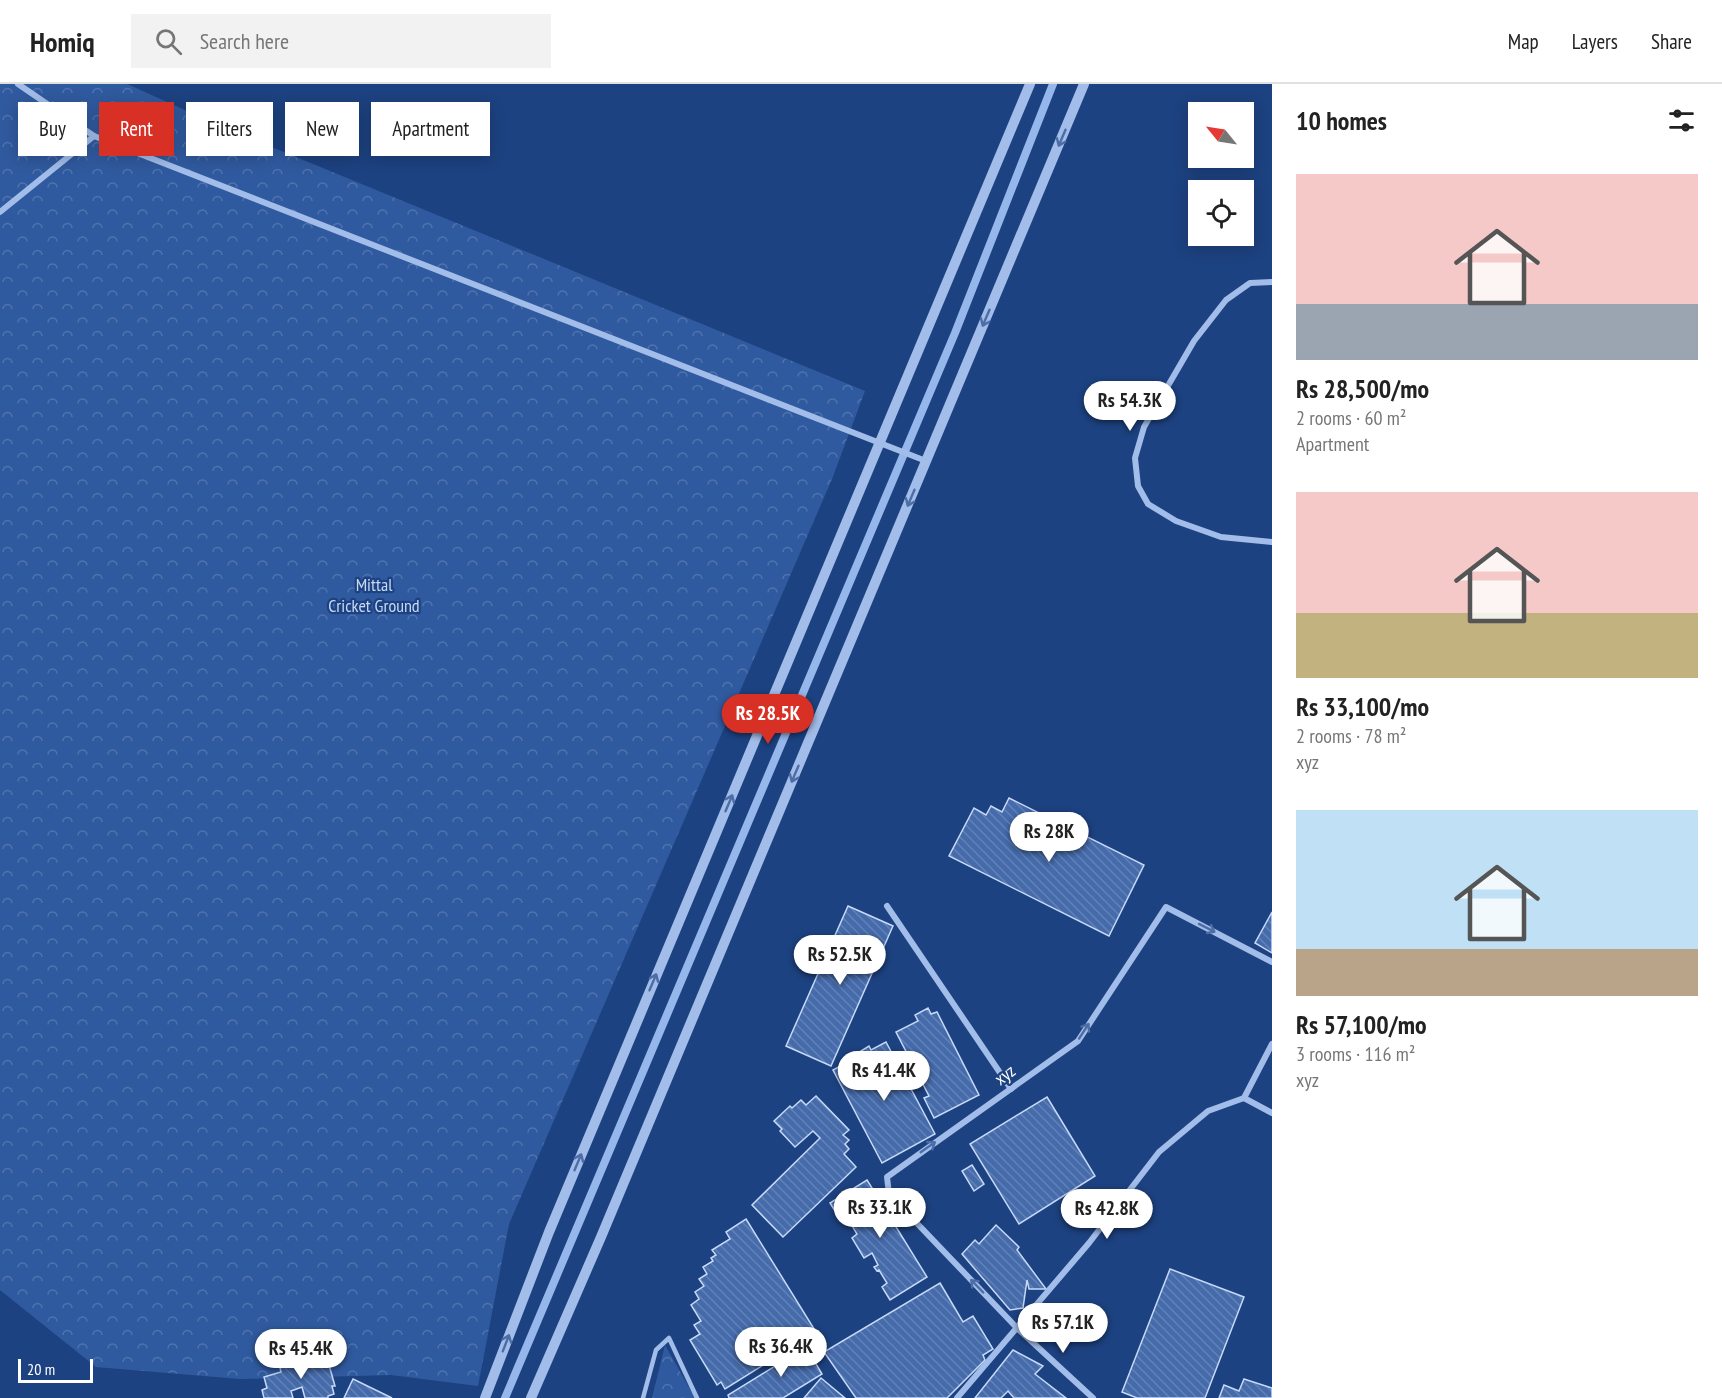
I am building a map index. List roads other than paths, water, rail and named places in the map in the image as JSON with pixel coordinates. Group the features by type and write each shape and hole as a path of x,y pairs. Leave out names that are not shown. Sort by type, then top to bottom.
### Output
{"street":[{"path":"18,84 94,136 921,459"},
{"path":"485,1398 549,1232 1030,84"},
{"path":"531,1398 601,1237 921,459 1084,84"},
{"path":"0,212 94,136"},
{"path":"1272,282 1250,284 1226,300 1194,340 1144,427 1135,458 1138,486 1148,504 1176,521 1221,537 1272,542"},
{"path":"887,906 1011,1089"},
{"name":"xyz","path":"1017,1328 889,1194 887,1177 1078,1041 1166,907 1272,962"},
{"path":"957,1398 1089,1244 1159,1152 1208,1111 1244,1098 1272,1044"},
{"path":"1244,1098 1272,1113"},
{"path":"1017,1328 1093,1398"}],"lane":[{"path":"643,1398 656,1350 669,1338 697,1398"}],"waterway":[{"path":"505,1398 955,333 1053,84"}],"park label":[{"name":"Mittal Cricket Ground","path":"374,595"}]}
